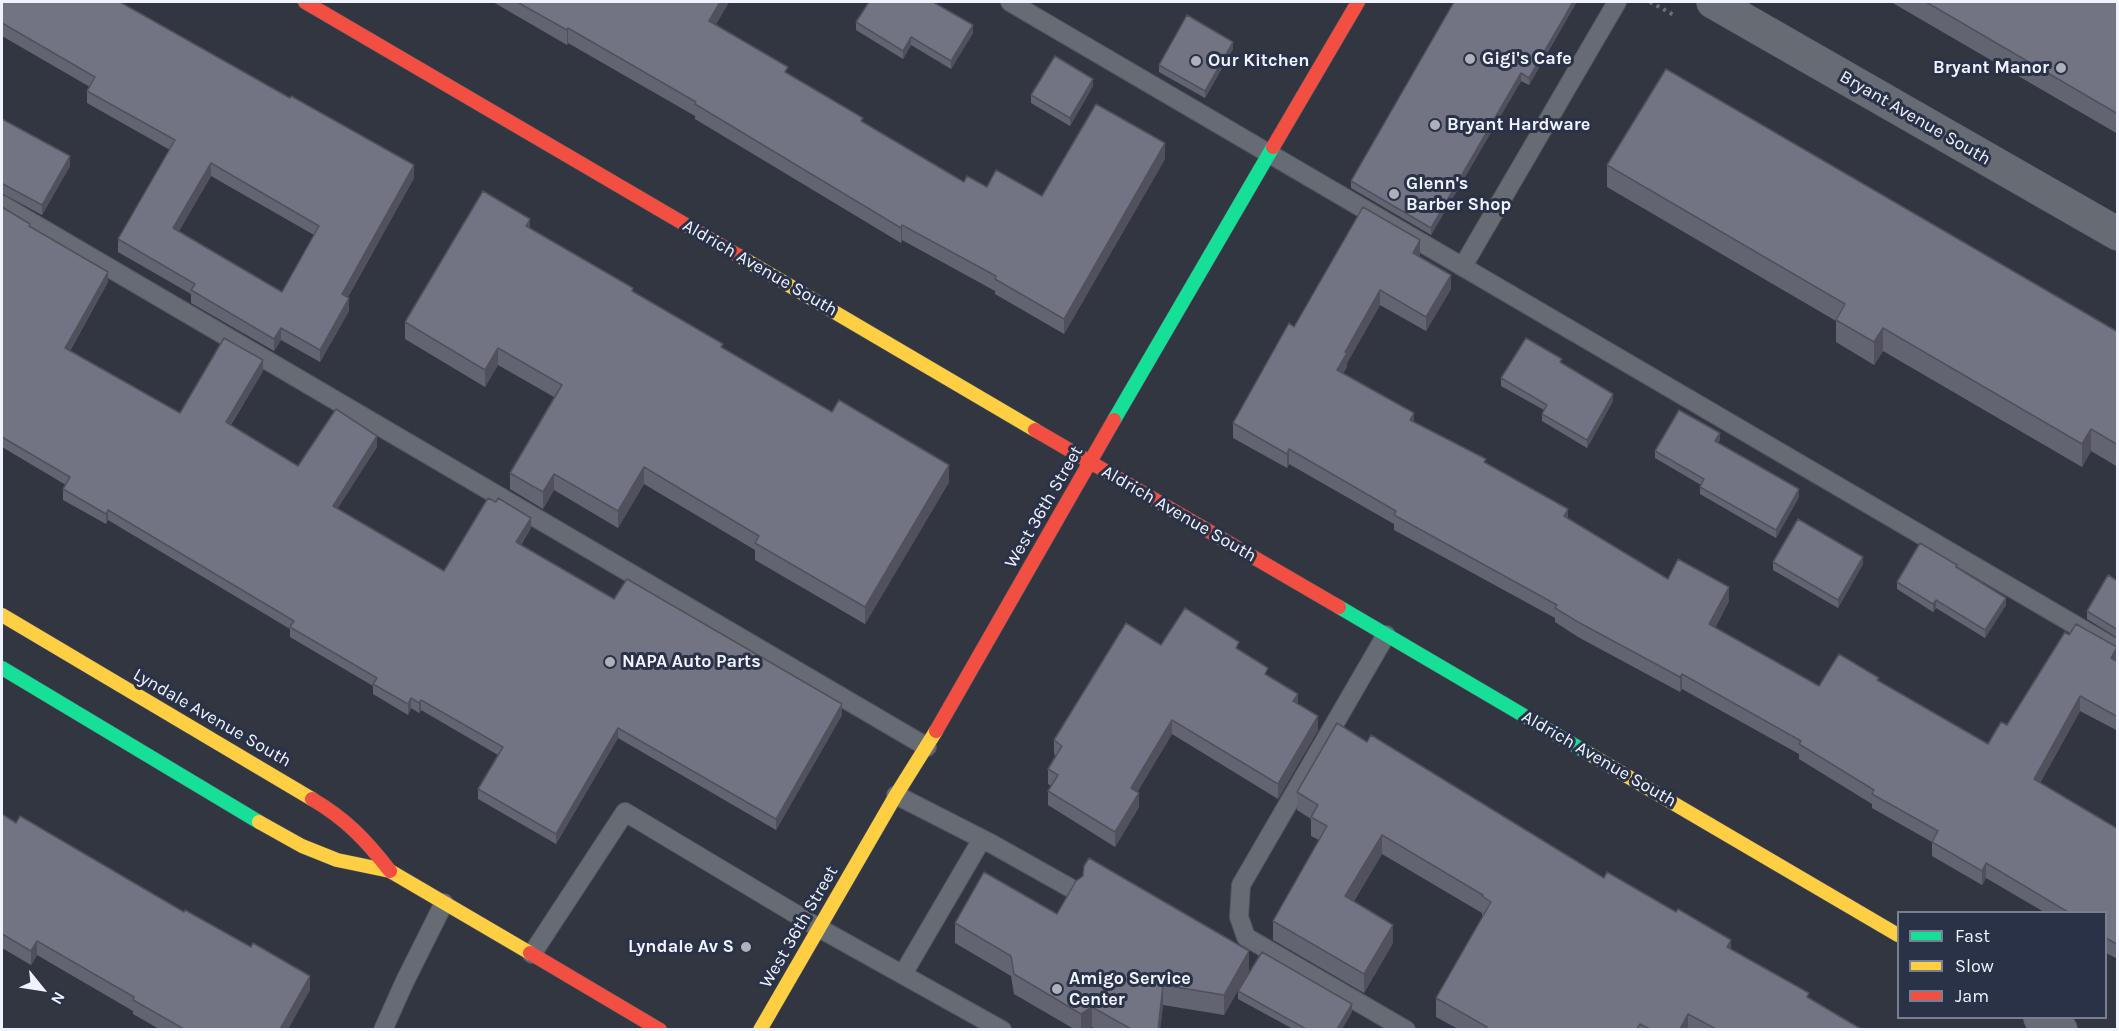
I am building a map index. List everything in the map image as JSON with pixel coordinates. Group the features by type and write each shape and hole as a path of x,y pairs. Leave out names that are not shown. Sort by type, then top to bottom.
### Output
{"street":[{"name":"Aldrich Avenue South","path":"305,2 1897,934"},
{"name":"West 36th Street","path":"760,1029 896,795 927,747 1358,2"},
{"name":"Bryant Avenue South","path":"1713,2 2118,234"},
{"name":"Lyndale Avenue South","path":"2,615 332,811 367,841 390,871"},
{"name":"Lyndale Avenue South","path":"2,668 302,846 337,860 390,871 660,1029"},
{"path":"2044,1019 2061,1029"}],"lane":[{"path":"1010,2 2118,650"},
{"path":"1463,266 1617,2"},
{"path":"2,205 927,747"},
{"path":"1386,635 1241,885 1239,917 1246,937 1406,1029"},
{"path":"896,795 1074,890"},
{"path":"532,954 625,812 819,928 1002,1029"},
{"path":"903,974 981,839"},
{"path":"383,1029 444,903"}],"building":[{"path":"2,2 120,2 414,165 342,294 349,298 320,350 281,328 274,339 191,290 195,284 118,239 175,140 87,91 95,77 2,23","holes":["211,163 319,226 282,292 173,228"]},
{"path":"517,2 720,2 709,21 788,67 785,72 863,118 861,121 964,182 967,176 987,187 996,170 1042,196 1096,104 1165,143 1064,319 995,279 996,276 902,225 901,228 695,104 696,102 568,28 567,30"},
{"path":"869,2 933,2 973,25 951,61 911,37 903,51 856,22"},
{"path":"1454,2 1573,2 1529,78 1521,73 1431,228 1351,181"},
{"name":"Bryant Manor","path":"1926,2 2118,2 2118,114"},
{"name":"Our Kitchen","path":"1187,15 1233,42 1205,91 1159,65"},
{"path":"1055,56 1093,79 1070,118 1031,95"},
{"path":"1666,69 2118,332 2118,445 2091,429 2082,444 1883,328 1874,342 1836,320 1845,304 1607,165"},
{"path":"2,119 70,156 42,205 2,184"},
{"path":"483,191 530,219 526,226 633,288 632,291 723,344 721,347 832,412 839,400 949,465 865,607 755,543 759,536 644,467 618,511 554,474 543,492 510,473 562,385 498,348 485,370 405,322"},
{"path":"2,207 30,224 29,226 108,272 65,348 180,413 224,338 263,360 226,422 298,466 336,409 377,436 333,506 444,571 488,498 496,502 498,498 531,518 516,542 614,599 627,579 842,704 776,819 618,728 556,834 478,789 503,747 421,700 419,703 411,698 408,704 373,684 377,678 290,627 294,621 108,510 106,514 63,489 70,477 2,437"},
{"path":"1363,207 1420,240 1413,253 1451,275 1426,317 1380,290 1337,370 1414,413 1410,420 1486,459 1484,462 1568,509 1564,516 1668,579 1678,559 1729,587 1709,624 1819,686 1839,654 1879,678 1877,680 1988,744 2001,722 2007,725 2065,632 2069,635 2076,624 2117,647 2111,658 2118,662 2118,717 2080,696 2034,779 2118,829 2118,945 2107,939 2107,911 2066,911 1986,863 1982,871 1932,842 1938,831 1872,794 1874,790 1799,744 1801,741 1682,674 1680,677 1578,622 1555,608 1557,605 1394,515 1396,511 1289,449 1287,454 1233,423 1289,323 1294,327"},
{"path":"1526,338 1562,359 1560,362 1613,394 1587,440 1542,414 1547,405 1501,378"},
{"path":"1679,410 1720,433 1715,441 1799,489 1776,530 1700,487 1704,479 1655,451"},
{"path":"1798,519 1863,557 1838,600 1773,562"},
{"path":"1920,543 2006,598 1985,630 1936,600 1933,604 1897,582"},
{"path":"2108,575 2118,581 2118,630 2087,611"},
{"path":"1185,608 1239,642 1236,648 1268,668 1265,674 1298,694 1293,701 1318,716 1278,784 1172,720 1131,788 1139,793 1115,832 1048,791 1058,775 1048,769 1062,746 1054,740 1126,623 1161,645"},
{"path":"1337,723 1367,742 1371,735 1604,878 1607,872 1676,912 1678,909 1731,940 1727,947 1809,993 1807,997 1861,1029 1716,1029 1688,1014 1680,1029 1650,1029 1640,1024 1637,1029 1485,1029 1487,1027 1436,998 1491,902 1382,835 1345,896 1393,925 1364,974 1273,921 1327,826 1311,817 1318,805 1297,792"},
{"path":"2,814 16,823 20,816 184,912 185,910 251,947 253,943 310,976 280,1029 184,1029 37,941 31,951 2,934"},
{"path":"1089,858 1249,951 1224,995 1163,985 1158,1029 1131,1029 1092,1007 1081,1014 1014,974 1011,956 955,923 984,872 1057,914 1076,881 1083,876 1084,866"},
{"path":"1262,952 1352,1004 1337,1029 1306,1029 1238,991"}],"traffic: fast":[{"path":"1114,420 1273,147"},
{"path":"1339,607 1591,755"},
{"path":"2,668 259,822"}],"traffic: slow":[{"path":"739,256 1035,430"},
{"path":"2,615 312,799"},
{"path":"760,1030 896,795 936,731"},
{"path":"1591,755 1897,934"},
{"path":"259,822 302,846 337,860 390,871 530,953"}],"traffic: jam":[{"path":"305,2 739,256"},
{"path":"1273,147 1358,2"},
{"path":"936,731 1114,420"},
{"path":"1035,430 1339,607"},
{"path":"312,799 355,831 390,871"},
{"path":"530,953 660,1030"}],"place":[{"name":"Gigi's Cafe","path":"1470,59"},
{"name":"Our Kitchen","path":"1196,61"},
{"name":"Bryant Manor","path":"2061,68"},
{"name":"Bryant Hardware","path":"1435,125"},
{"name":"Glenn's Barber Shop","path":"1394,194"},
{"name":"NAPA Auto Parts","path":"610,662"},
{"name":"Lyndale Av S","path":"746,947"},
{"name":"Amigo Service Center","path":"1057,989"}]}
